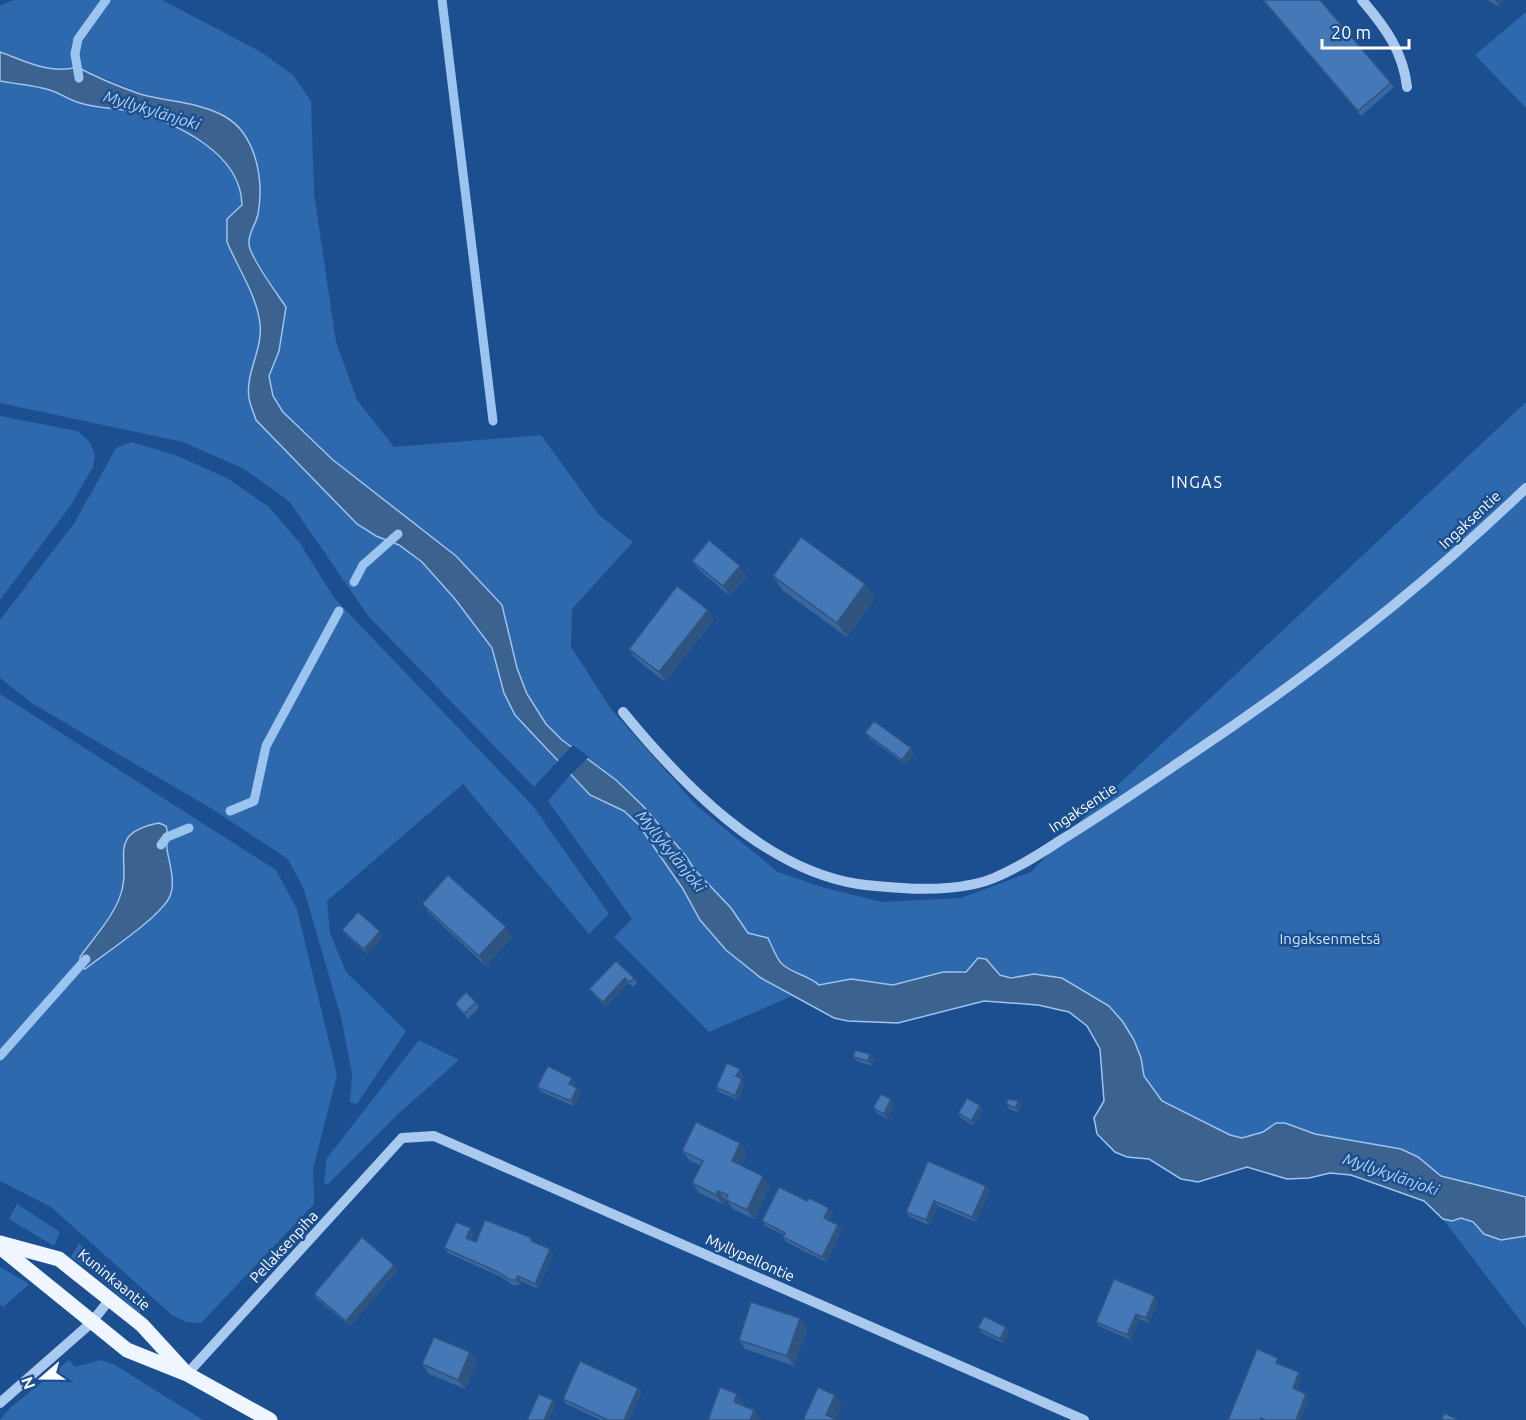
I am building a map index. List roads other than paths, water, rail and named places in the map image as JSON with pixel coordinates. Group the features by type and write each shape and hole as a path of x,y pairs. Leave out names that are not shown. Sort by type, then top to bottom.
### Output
{"main road":[{"name":"Kuninkaantie","path":"0,1245 59,1258 142,1325 187,1374"},
{"name":"Kuninkaantie","path":"0,1245 91,1323 127,1350 187,1374 270,1420"}],"street":[{"path":"1362,0 1397,47 1405,68 1407,87"},
{"name":"Ingaksentie","path":"623,712 678,775 748,836 802,867 856,884 931,890 992,880 1026,862 1217,738 1341,647 1462,550 1526,488"},
{"name":"Myllypellontie","path":"402,1138 434,1136 1084,1420"},
{"name":"Pellaksenpiha","path":"187,1374 207,1350 276,1279 402,1138"},
{"path":"0,1403 91,1323 110,1299"}],"water":[{"name":"Myllykylänjoki","path":"0,52 48,68 77,67 140,94 214,111 235,124 244,134 256,159 260,187 258,214 249,240 250,250 286,307 279,351 269,376 273,396 283,412 333,460 456,556 502,605 517,668 527,694 546,724 562,740 616,780 643,806 686,856 694,869 731,908 748,933 768,938 782,964 819,985 851,979 893,985 943,972 966,972 978,958 986,959 1000,975 1011,978 1034,974 1062,978 1109,1006 1123,1022 1141,1058 1144,1076 1162,1101 1230,1135 1242,1138 1263,1132 1276,1123 1285,1123 1315,1134 1401,1149 1418,1157 1441,1176 1526,1197 1526,1236 1501,1240 1484,1234 1473,1222 1461,1218 1452,1221 1443,1219 1424,1201 1351,1175 1330,1173 1309,1178 1287,1179 1247,1167 1198,1182 1181,1179 1149,1159 1127,1157 1115,1152 1097,1134 1094,1118 1104,1101 1100,1049 1087,1026 1069,1012 1038,1005 984,1001 898,1023 848,1021 834,1018 761,978 726,950 700,920 683,889 638,824 624,811 590,795 515,715 504,693 492,648 455,599 422,562 399,545 376,536 357,524 256,420 248,389 259,343 260,324 251,293 227,242 227,219 242,205 239,186 218,155 185,132 148,116 80,103 44,88 0,81"},
{"path":"159,823 167,829 167,849 172,879 170,896 145,924 85,969 80,966 80,957 107,921 119,899 123,886 126,842 131,834"}],"waterway":[{"path":"79,78 75,54 78,39 106,0"},
{"path":"442,0 493,421"},
{"path":"354,582 363,565 398,534"},
{"path":"230,811 254,801 266,746 339,611"},
{"path":"161,845 167,837 189,828"},
{"path":"0,1056 86,959"}],"district":[{"name":"INGAS","path":"1197,482"}],"park label":[{"name":"Ingaksenmetsä","path":"1330,939"}]}
